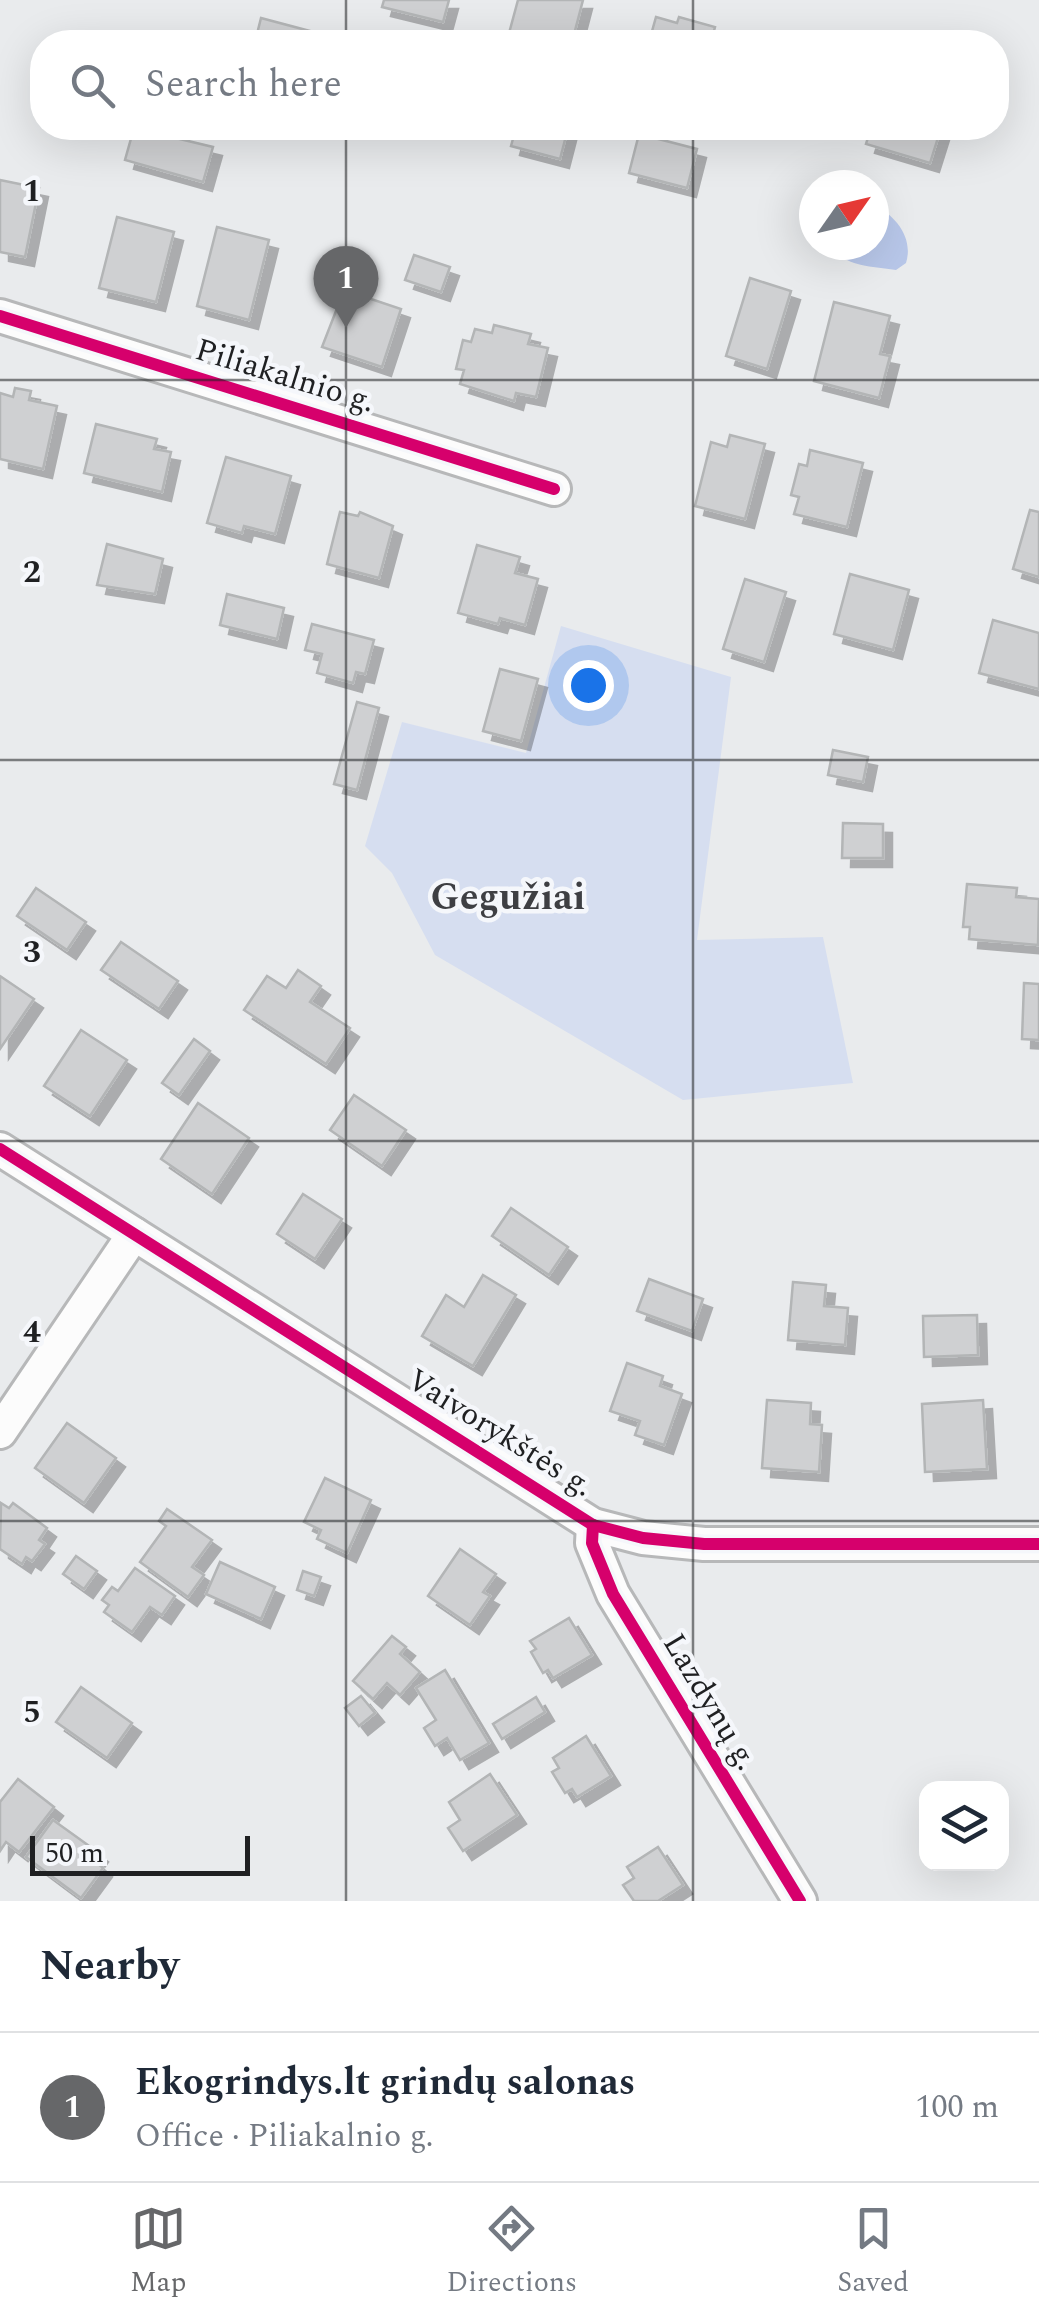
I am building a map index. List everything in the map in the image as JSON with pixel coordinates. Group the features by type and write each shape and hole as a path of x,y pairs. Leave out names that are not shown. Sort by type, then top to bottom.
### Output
{"street":[{"name":"Piliakalnio g.","path":"0,316 554,489"},
{"name":"Vaivorykštės g.","path":"0,1148 593,1525 643,1538 704,1544 1039,1544"},
{"path":"0,1432 134,1234"},
{"name":"Lazdynų g.","path":"593,1525 592,1543 612,1594 800,1901"}],"shaded area":[{"path":"561,626 731,677 697,940 823,937 853,1083 683,1100 435,955 392,873 365,846 402,722 526,753"}],"water":[{"path":"889,215 905,236 906,263 896,270 848,260 889,260"}],"building":[{"path":"384,0 449,0 443,22 382,7"},
{"path":"518,0 583,0 575,30 510,30"},
{"path":"656,17 677,23 679,17 715,27 714,30 652,30"},
{"path":"261,18 306,30 258,30"},
{"path":"131,140 184,140 213,147 203,182 125,160"},
{"path":"513,140 565,140 560,159 511,146"},
{"path":"637,140 662,140 697,149 687,188 629,173"},
{"path":"867,140 937,140 930,163 866,144"},
{"path":"0,180 39,188 25,257 0,252"},
{"path":"117,217 174,232 156,302 99,288"},
{"path":"217,227 269,240 249,320 197,306"},
{"path":"414,255 450,267 441,292 405,280"},
{"path":"750,278 791,291 767,369 726,356"},
{"path":"348,280 363,285 359,295 401,309 382,367 322,347"},
{"path":"834,302 890,316 880,354 890,356 879,398 814,381"},
{"path":"494,325 531,334 528,344 548,348 536,397 516,393 514,401 460,384 464,370 456,369 463,340 471,342 475,329 492,333"},
{"path":"15,388 31,391 29,400 57,406 43,469 0,459 0,393 13,397"},
{"path":"96,424 157,439 154,449 171,452 162,492 84,473"},
{"path":"730,435 765,444 745,519 695,506 711,442 727,447"},
{"path":"810,450 863,463 847,527 794,514 799,497 791,495 799,464 807,466"},
{"path":"226,457 291,476 275,534 244,526 242,533 207,523"},
{"path":"1030,510 1039,512 1039,577 1013,569"},
{"path":"340,512 358,516 360,512 393,526 379,578 327,564"},
{"path":"107,544 163,559 155,594 97,585"},
{"path":"477,545 520,557 515,573 538,579 525,625 500,618 498,624 458,613"},
{"path":"850,574 909,590 893,650 834,634"},
{"path":"745,579 786,592 764,662 723,649"},
{"path":"227,594 284,608 277,639 220,625"},
{"path":"993,620 1039,633 1039,689 979,673"},
{"path":"312,624 374,640 365,674 356,672 353,683 317,673 322,654 305,650"},
{"path":"500,669 538,679 521,741 483,731"},
{"path":"357,702 379,708 357,790 334,784"},
{"path":"833,750 868,757 863,782 828,775"},
{"path":"843,823 883,824 883,858 842,858"},
{"path":"967,884 1017,888 1016,897 1039,899 1038,945 969,939 970,927 963,927"},
{"path":"36,888 86,922 67,950 17,916"},
{"path":"121,942 178,981 159,1009 101,970"},
{"path":"298,970 321,986 310,1002 350,1028 326,1064 244,1010 267,976 286,988"},
{"path":"0,976 34,999 0,1049"},
{"path":"1024,983 1039,984 1039,1040 1022,1039"},
{"path":"81,1030 127,1060 90,1116 44,1086"},
{"path":"194,1039 210,1051 179,1095 162,1083"},
{"path":"354,1095 406,1130 382,1166 330,1130"},
{"path":"198,1103 249,1138 212,1194 161,1159"},
{"path":"303,1194 342,1219 315,1259 277,1234"},
{"path":"511,1208 568,1247 549,1275 492,1236"},
{"path":"483,1275 516,1295 473,1366 422,1336 446,1295 464,1307"},
{"path":"649,1279 703,1299 692,1331 637,1311"},
{"path":"793,1282 826,1285 824,1306 848,1308 845,1345 788,1340"},
{"path":"977,1315 978,1355 924,1357 923,1316"},
{"path":"627,1363 663,1376 660,1386 682,1394 664,1445 635,1435 640,1421 610,1411"},
{"path":"767,1400 811,1403 810,1424 822,1425 819,1472 762,1468"},
{"path":"983,1400 987,1469 925,1472 922,1404"},
{"path":"67,1423 116,1458 84,1503 35,1468"},
{"path":"325,1478 371,1500 347,1553 317,1539 321,1530 304,1522"},
{"path":"1,1503 9,1508 13,1503 47,1528 39,1540 45,1544 32,1561 26,1557 22,1564 0,1549"},
{"path":"167,1509 212,1540 192,1567 204,1575 188,1597 140,1562 166,1526 159,1521"},
{"path":"460,1549 496,1574 483,1592 490,1596 470,1625 428,1596"},
{"path":"76,1556 97,1571 84,1589 63,1574"},
{"path":"220,1562 275,1587 261,1619 206,1594"},
{"path":"135,1568 175,1596 162,1615 150,1607 132,1632 104,1612 109,1605 102,1600 112,1587 118,1591"},
{"path":"303,1571 321,1577 314,1596 297,1590"},
{"path":"569,1618 592,1655 553,1678 548,1670 543,1673 531,1652 536,1649 530,1641"},
{"path":"392,1636 406,1647 400,1654 420,1672 400,1695 387,1683 373,1699 353,1681"},
{"path":"445,1670 489,1743 460,1760 447,1738 435,1746 424,1728 436,1720 416,1688"},
{"path":"81,1687 132,1723 107,1758 56,1722"},
{"path":"361,1696 375,1713 359,1726 345,1708"},
{"path":"536,1697 545,1712 502,1739 493,1724"},
{"path":"586,1736 611,1776 577,1797 572,1789 565,1793 552,1772 559,1768 553,1758"},
{"path":"490,1774 517,1815 463,1851 448,1828 460,1820 449,1802"},
{"path":"18,1779 54,1807 19,1852 6,1842 0,1851 0,1802"},
{"path":"53,1820 99,1853 94,1860 103,1868 81,1898 26,1857"},
{"path":"658,1847 683,1885 658,1901 634,1901 623,1885 634,1878 627,1867"}],"cycle path":[{"path":"0,316 554,489"},
{"path":"0,1149 593,1525 643,1538 704,1544 1039,1544"},
{"path":"593,1525 592,1543 613,1594 800,1901"}],"place":[{"name":"Ekogrindys.lt grindų salonas","path":"346,328"}],"district":[{"name":"Gegužiai","path":"508,898"}]}
